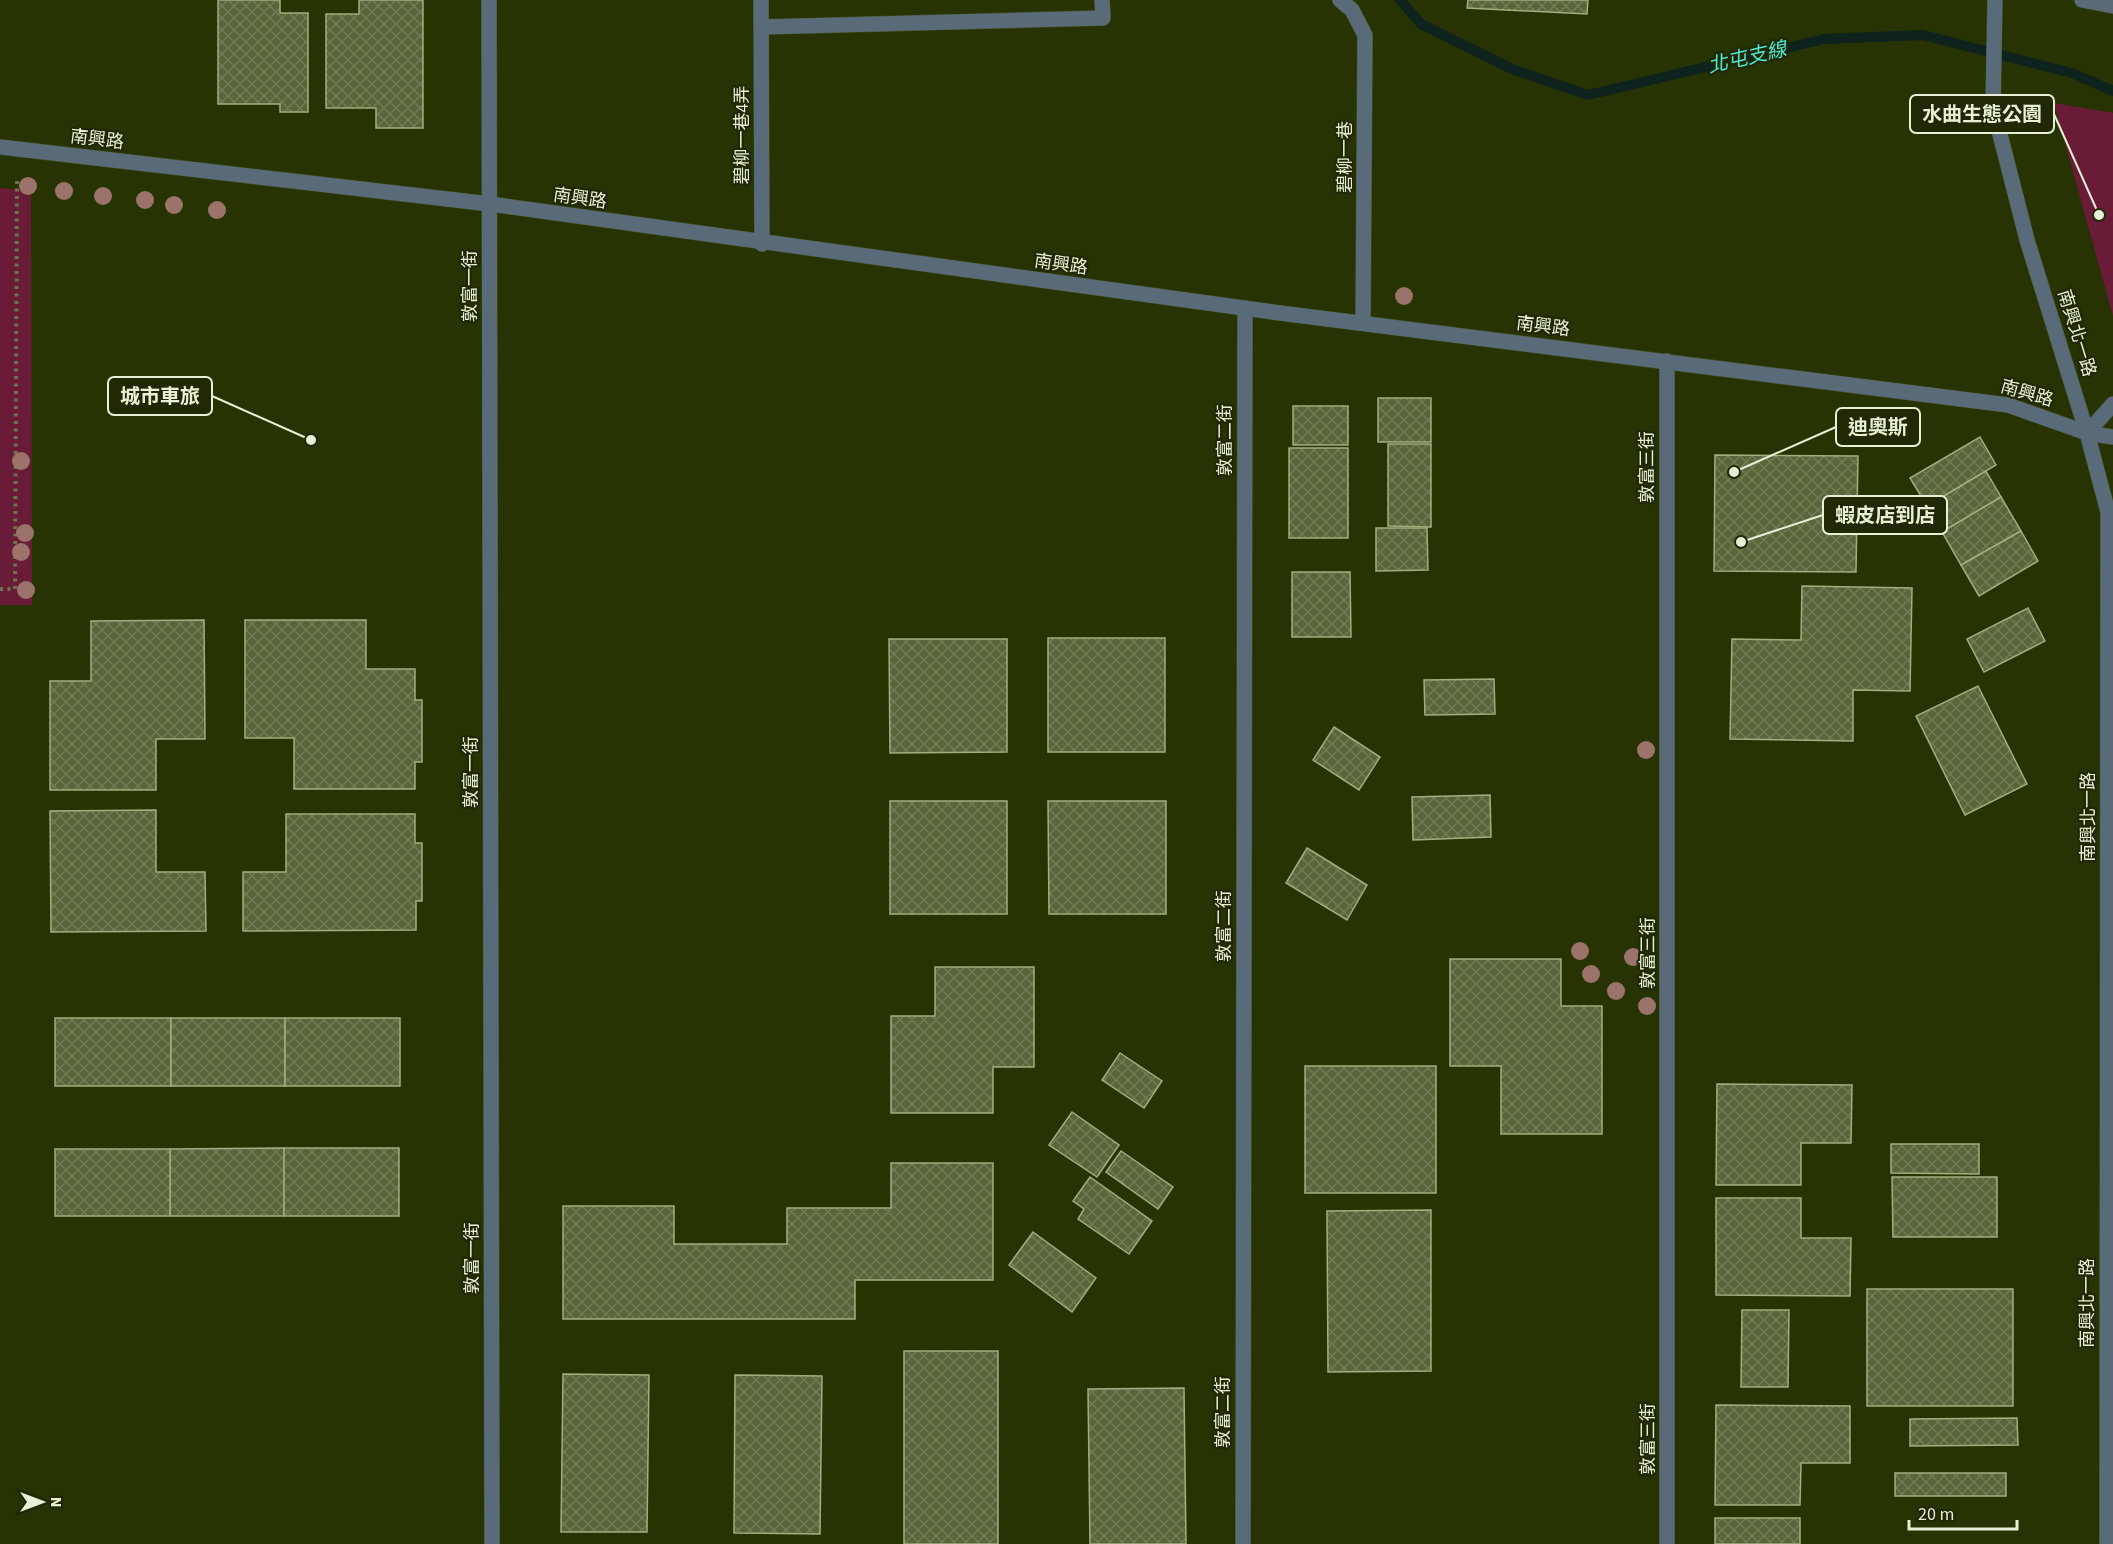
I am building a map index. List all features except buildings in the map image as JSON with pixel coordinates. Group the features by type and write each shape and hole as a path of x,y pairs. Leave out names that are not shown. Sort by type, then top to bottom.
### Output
{"street":[{"name":"敦富一街","path":"489,0 492,1544"},
{"name":"碧柳一巷4弄","path":"761,0 762,243"},
{"path":"762,27 1103,18 1102,0"},
{"name":"碧柳一巷","path":"1340,0 1352,10 1365,34 1363,322"},
{"name":"南興北一路","path":"1995,0 1993,107 2027,240 2087,433 2108,512 2107,1544"},
{"path":"2082,0 2113,6"},
{"name":"南興路","path":"0,147 489,204 1245,308 2008,405 2087,433 2113,437"},
{"name":"敦富二街","path":"1243,1544 1245,308"},
{"name":"敦富三街","path":"1667,361 1667,1544"},
{"path":"2087,433 2113,404"}],"path":[{"path":"0,589 15,589 17,177"}],"shaded area":[{"path":"2054,103 2113,113 2113,316"},
{"path":"0,188 31,191 32,605 0,605"}],"waterway":[{"name":"北屯支線","path":"1400,0 1421,24 1512,69 1588,95 1824,39 1923,35 2072,73 2113,91"}],"place":[{"name":"水曲生態公園","path":"2099,215"},
{"name":"城市車旅","path":"311,440"},
{"name":"迪奧斯","path":"1734,472"},
{"name":"蝦皮店到店","path":"1741,542"}]}
